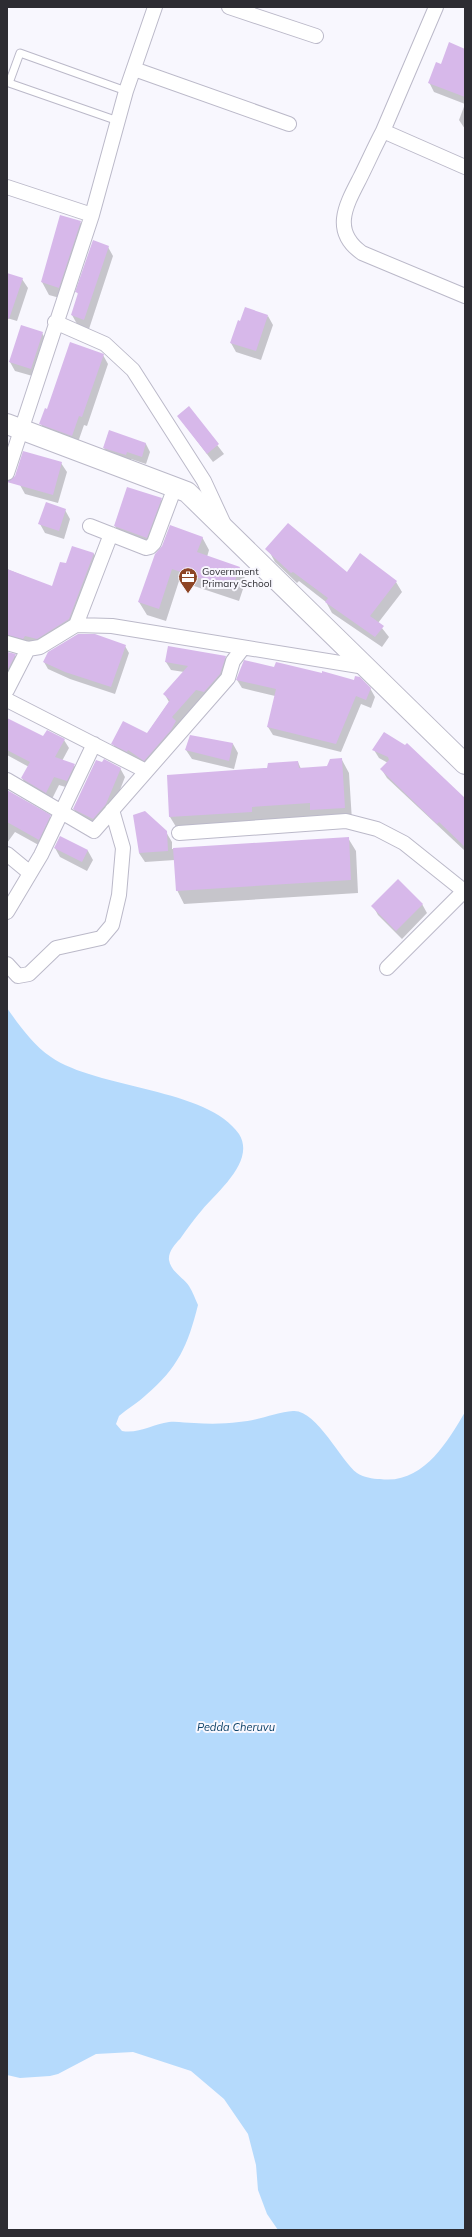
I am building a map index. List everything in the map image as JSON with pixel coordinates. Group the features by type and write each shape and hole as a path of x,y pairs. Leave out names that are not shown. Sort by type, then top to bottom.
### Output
{"street":[{"path":"7,473 14,426 55,322 92,215 126,91 155,7"},
{"path":"230,7 316,36"},
{"path":"436,7 383,131 344,209 344,229 352,245 362,253 465,296"},
{"path":"134,69 289,124"},
{"path":"383,131 465,167"},
{"path":"7,187 92,215"},
{"path":"55,322 105,344 133,370 204,481 226,529"},
{"path":"14,426 187,492 465,764"},
{"path":"90,526 146,548 150,548 154,544 175,487"},
{"path":"76,625 111,534"},
{"path":"7,643 28,649 40,647 76,625 112,626 365,667"},
{"path":"7,780 94,831 228,678 234,661 243,648"},
{"path":"7,690 28,649"},
{"path":"7,700 146,771"},
{"path":"7,912 30,873 94,744"},
{"path":"7,964 18,976 30,974 56,948 101,938 112,925 118,895 123,848 112,810"},
{"path":"179,833 346,821 377,829 404,843 465,890 387,968"},
{"path":"7,854 30,873"}],"lane":[{"path":"118,121 9,83 20,53 126,91"}],"water":[{"name":"Pedda Cheruvu","path":"7,1008 32,1041 51,1057 71,1068 95,1076 151,1090 203,1107 224,1119 239,1134 243,1144 239,1165 225,1185 196,1217 174,1246 169,1257 172,1268 189,1286 198,1305 186,1344 174,1365 157,1385 143,1398 119,1416 116,1424 122,1431 128,1432 140,1430 163,1423 172,1422 216,1424 246,1421 293,1411 302,1413 310,1418 328,1437 357,1473 362,1476 377,1479 395,1479 421,1469 432,1459 450,1436 465,1412 465,2230 278,2230 267,2214 258,2190 256,2165 248,2134 224,2099 191,2071 133,2052 96,2054 58,2074 50,2076 20,2078 7,2075"}],"building":[{"path":"449,42 465,49 465,97 428,83 436,62 441,64"},
{"path":"60,215 81,221 59,288 41,282"},
{"path":"93,240 109,246 84,320 71,315 78,293 75,292"},
{"path":"7,273 23,278 9,319 7,318"},
{"path":"245,307 268,315 256,351 230,343 238,320 240,321"},
{"path":"21,325 43,332 31,369 9,362"},
{"path":"70,342 104,354 82,417 79,416 72,436 39,424 45,408 47,409"},
{"path":"189,406 219,444 207,454 177,416"},
{"path":"109,430 146,443 142,457 127,452 126,455 103,448"},
{"path":"23,451 62,462 53,495 7,482 15,476"},
{"path":"127,487 162,498 147,538 114,526"},
{"path":"46,502 66,509 59,531 38,524"},
{"path":"288,523 347,572 360,553 397,581 370,616 384,626 375,637 325,602 328,598 293,572 291,573 265,549"},
{"path":"170,525 203,537 197,552 240,567 232,589 172,569 159,609 138,602 155,554 162,546"},
{"path":"72,546 94,553 69,619 37,639 25,636 23,639 7,635 7,569 52,586 60,562 66,563"},
{"path":"78,634 95,634 126,645 111,687 65,672 43,662 48,652"},
{"path":"168,646 226,656 220,674 204,692 196,690 172,717 176,721 171,730 144,761 128,750 127,752 111,744 123,721 147,733 170,700 163,694 188,666 165,662"},
{"path":"7,652 16,654 7,671"},
{"path":"244,660 274,667 276,662 322,673 322,671 354,680 355,676 360,677 371,688 366,700 356,696 336,744 267,727 276,689 236,680"},
{"path":"7,718 43,736 47,730 65,739 55,757 75,764 67,781 54,777 46,793 21,778 30,762 7,750"},
{"path":"384,732 405,745 407,743 465,798 465,847 439,822 437,824 380,769 389,760 388,757 372,750"},
{"path":"190,735 233,743 229,761 185,750"},
{"path":"342,758 345,808 310,810 310,803 252,807 252,812 169,817 167,775 267,768 268,763 298,761 299,768 327,766 330,759"},
{"path":"104,759 121,768 106,804 93,819 73,809 96,760 102,762"},
{"path":"7,790 51,815 39,840 7,822"},
{"path":"145,811 167,831 168,851 139,853 133,815"},
{"path":"60,836 88,850 82,862 54,848"},
{"path":"349,837 351,880 176,891 173,848"},
{"path":"398,879 423,904 396,931 371,906"}],"place":[{"name":"Government Primary School","path":"188,594"}]}
